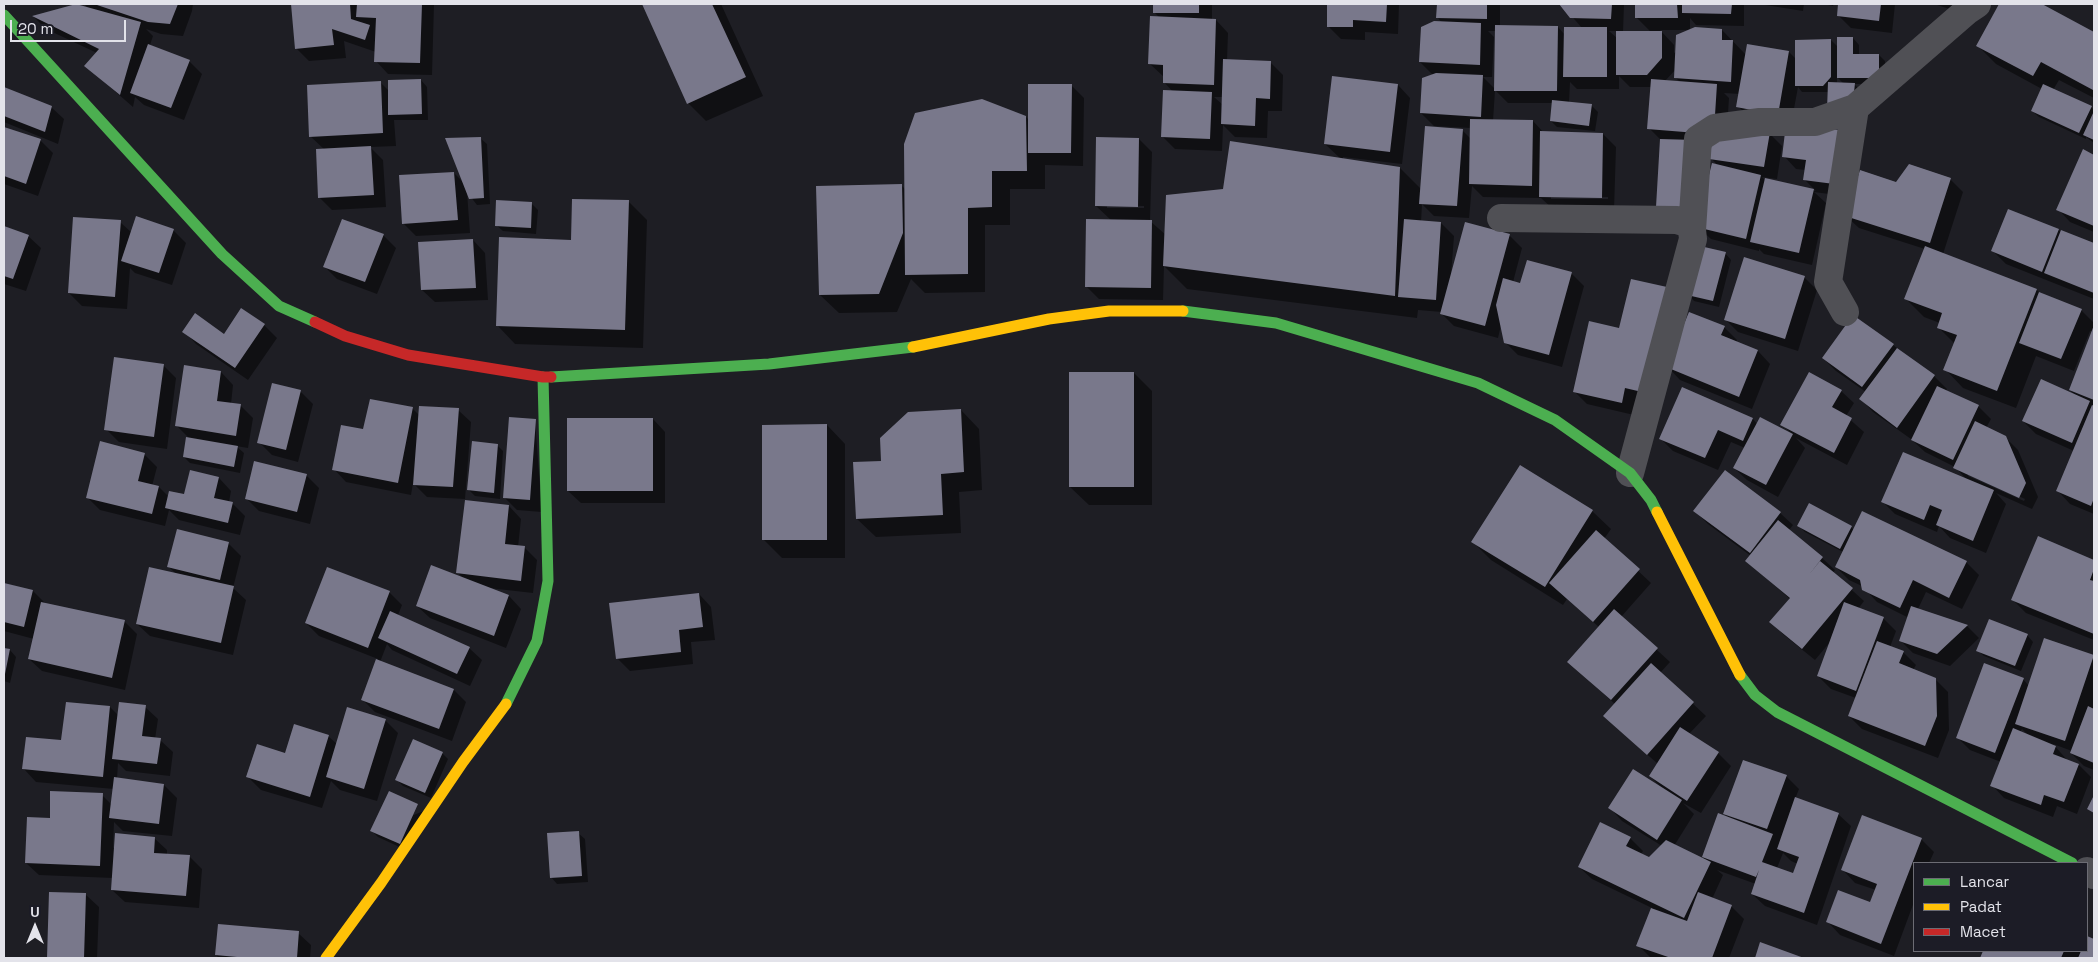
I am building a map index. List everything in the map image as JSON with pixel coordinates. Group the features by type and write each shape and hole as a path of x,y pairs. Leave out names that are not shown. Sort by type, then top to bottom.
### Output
{"street":[{"path":"1630,473 1693,239 1698,139 1715,128 1760,122 1815,122 1855,108 1960,16 1978,4"},
{"path":"4,15 222,254 279,306 345,336 408,355 543,377 769,364 913,347 1049,319 1109,311 1175,310 1276,323 1478,383 1555,420 1630,473 1651,500 1742,679 1755,695 1776,712 2070,862"},
{"path":"1845,312 1828,282 1855,108"},
{"path":"1502,218 1677,220 1687,223 1692,230"},
{"path":"326,958 381,883 463,762 509,700 537,641 548,581 543,377"}],"building":[{"path":"76,4 141,22 120,95 84,66 99,49 32,16"},
{"path":"94,4 178,4 170,24 148,22"},
{"path":"291,4 350,4 351,19 370,25 365,40 332,29 334,45 295,49"},
{"path":"357,4 422,4 420,63 374,62 376,18 356,17"},
{"path":"642,4 712,4 746,77 687,104"},
{"path":"1153,4 1199,4 1199,13 1153,13"},
{"path":"1327,4 1387,4 1386,22 1353,20 1353,27 1327,27"},
{"path":"1437,4 1487,4 1487,19 1436,18"},
{"path":"1559,4 1612,4 1611,19 1570,18"},
{"path":"1635,4 1677,4 1678,18 1635,18"},
{"path":"1682,4 1732,4 1731,14 1682,13"},
{"path":"1838,4 1881,4 1879,21 1837,16"},
{"path":"1999,4 2042,4 2094,32 2093,90 2041,62 2033,76 1976,46"},
{"path":"1150,16 1216,19 1214,85 1163,83 1163,65 1148,64"},
{"path":"1434,21 1481,23 1480,65 1419,62 1421,27"},
{"path":"1495,25 1558,26 1557,91 1494,91"},
{"path":"1564,27 1607,27 1607,77 1563,77"},
{"path":"1695,27 1722,29 1722,40 1733,40 1731,82 1674,78 1676,35"},
{"path":"1616,31 1662,31 1662,58 1647,75 1616,75"},
{"path":"1837,37 1853,37 1853,54 1879,54 1879,78 1837,78"},
{"path":"1831,39 1831,77 1823,86 1795,86 1795,40"},
{"path":"148,44 190,60 171,108 130,93"},
{"path":"1747,44 1789,51 1778,115 1736,107"},
{"path":"1223,59 1271,61 1270,99 1256,98 1255,126 1221,124"},
{"path":"1436,73 1483,75 1481,117 1420,113 1422,78"},
{"path":"1332,76 1398,84 1390,152 1324,144"},
{"path":"421,79 422,114 388,115 388,80"},
{"path":"1651,79 1717,84 1715,115 1697,133 1647,129"},
{"path":"381,81 383,133 309,137 307,85"},
{"path":"1828,82 1855,83 1853,102 1827,110"},
{"path":"1028,84 1072,84 1071,153 1028,153"},
{"path":"2043,84 2092,106 2079,133 2031,111"},
{"path":"4,87 52,106 45,132 4,116"},
{"path":"1163,90 1212,92 1210,139 1161,137"},
{"path":"982,99 1026,116 1027,171 992,171 992,207 968,208 968,274 905,275 904,144 915,113"},
{"path":"1552,100 1592,104 1589,126 1550,121"},
{"path":"2094,111 2094,140 2083,135"},
{"path":"1470,119 1533,120 1532,186 1469,184"},
{"path":"1786,124 1849,131 1842,185 1803,180 1806,160 1782,157"},
{"path":"1425,126 1463,129 1457,206 1419,204"},
{"path":"4,127 41,139 26,184 4,176"},
{"path":"1540,131 1603,133 1602,198 1539,197"},
{"path":"1770,132 1764,167 1709,159 1713,138"},
{"path":"481,137 484,198 469,199 445,138"},
{"path":"1096,137 1139,138 1138,207 1095,206"},
{"path":"1660,139 1695,140 1691,209 1656,207"},
{"path":"1230,141 1400,167 1395,296 1163,266 1166,195 1223,189"},
{"path":"371,146 374,195 318,198 316,149"},
{"path":"2083,149 2094,155 2094,226 2056,210"},
{"path":"1712,163 1761,175 1746,239 1696,227"},
{"path":"1909,164 1951,178 1930,243 1845,216 1860,170 1896,182"},
{"path":"454,172 458,220 402,224 399,175"},
{"path":"1765,178 1814,189 1799,253 1750,242"},
{"path":"902,184 903,233 879,294 819,295 816,186"},
{"path":"572,199 629,200 625,330 496,326 499,237 571,240"},
{"path":"496,200 532,202 531,228 495,226"},
{"path":"2008,209 2059,229 2042,272 1991,251"},
{"path":"136,216 174,229 159,273 121,261"},
{"path":"73,217 121,220 115,297 68,293"},
{"path":"342,219 384,234 365,282 323,267"},
{"path":"1086,219 1152,220 1151,288 1085,287"},
{"path":"1404,219 1441,222 1436,300 1398,297"},
{"path":"1465,222 1510,234 1485,326 1440,314"},
{"path":"4,226 29,235 13,279 4,276"},
{"path":"2061,230 2094,243 2094,293 2044,273"},
{"path":"473,239 476,288 421,290 418,242"},
{"path":"1700,246 1726,252 1713,301 1687,295"},
{"path":"1925,246 2037,289 1997,391 1943,370 1957,335 1937,328 1942,313 1904,299"},
{"path":"1744,257 1805,276 1785,339 1724,320"},
{"path":"1527,260 1572,272 1549,355 1504,343 1496,305 1503,278 1520,283"},
{"path":"1631,279 1667,287 1642,392 1625,388 1622,403 1573,392 1589,321 1619,328"},
{"path":"2039,292 2082,309 2061,359 2019,343"},
{"path":"241,308 265,324 235,368 182,332 195,313 224,334"},
{"path":"1689,312 1725,326 1721,335 1758,350 1739,397 1666,367"},
{"path":"1853,315 1894,344 1862,387 1822,358"},
{"path":"2094,325 2094,400 2069,390"},
{"path":"1897,348 1935,375 1897,428 1859,399"},
{"path":"114,357 164,364 154,437 104,430"},
{"path":"184,365 221,371 217,401 241,404 236,436 175,426"},
{"path":"1069,372 1134,372 1134,487 1069,487"},
{"path":"1809,372 1842,390 1832,407 1852,418 1834,453 1780,425"},
{"path":"2041,379 2090,401 2072,443 2022,421"},
{"path":"272,383 301,390 286,450 257,443"},
{"path":"1937,386 1979,405 1953,460 1911,440"},
{"path":"1682,387 1753,418 1743,441 1718,430 1705,458 1659,439"},
{"path":"370,399 413,407 398,483 332,470 341,425 363,429"},
{"path":"2092,405 2094,406 2094,498 2091,506 2056,491"},
{"path":"419,406 459,408 453,487 413,485"},
{"path":"961,409 964,472 941,474 943,515 856,519 853,462 881,461 880,438 908,412"},
{"path":"509,417 536,419 530,500 503,498"},
{"path":"1760,417 1793,434 1766,485 1733,468"},
{"path":"567,418 653,418 653,491 567,491"},
{"path":"1975,421 2006,436 2026,483 2019,498 1953,468"},
{"path":"827,424 827,540 762,540 762,425"},
{"path":"186,437 238,446 234,467 183,457"},
{"path":"100,441 145,453 138,481 159,486 152,514 86,498"},
{"path":"472,441 498,444 494,493 467,490"},
{"path":"1903,452 1994,490 1973,541 1936,525 1942,510 1930,505 1924,520 1881,502"},
{"path":"254,461 307,474 297,512 245,499"},
{"path":"1520,465 1593,510 1545,587 1471,542"},
{"path":"190,470 219,477 214,498 233,502 228,523 165,508 169,491 184,494"},
{"path":"1725,470 1781,512 1750,553 1693,511"},
{"path":"465,500 509,505 505,544 525,546 521,581 456,573"},
{"path":"1809,503 1852,526 1840,549 1797,526"},
{"path":"1862,511 1967,561 1949,598 1913,580 1900,608 1862,590 1860,580 1835,567"},
{"path":"1778,520 1823,557 1807,577 1820,561 1853,588 1802,649 1769,622 1790,598 1745,561"},
{"path":"177,529 229,542 220,580 167,567"},
{"path":"1596,530 1640,569 1593,622 1549,583"},
{"path":"2038,536 2094,560 2094,569 2090,580 2094,581 2094,634 2011,600"},
{"path":"431,565 509,595 494,636 416,606"},
{"path":"149,567 234,586 221,643 136,624"},
{"path":"327,567 390,591 368,648 305,623"},
{"path":"4,583 33,590 24,627 4,622"},
{"path":"699,593 703,627 679,630 681,652 616,659 609,603"},
{"path":"41,602 125,620 112,678 28,659"},
{"path":"1844,602 1884,617 1856,691 1817,676"},
{"path":"1911,606 1968,625 1937,654 1899,641"},
{"path":"1614,609 1658,648 1611,700 1567,662"},
{"path":"390,611 470,647 457,674 378,638"},
{"path":"1989,619 2028,634 2015,666 1976,651"},
{"path":"2044,638 2094,655 2065,741 2015,724"},
{"path":"1877,641 1904,651 1899,663 1936,678 1937,716 1925,746 1848,716"},
{"path":"4,648 10,649 5,674 4,674"},
{"path":"376,659 454,689 439,729 361,700"},
{"path":"1651,663 1694,702 1647,755 1603,716"},
{"path":"1984,663 2024,678 1995,753 1956,738"},
{"path":"66,702 110,706 103,777 22,769 26,737 61,740"},
{"path":"119,702 146,705 142,736 161,738 157,764 112,759"},
{"path":"2088,706 2094,709 2094,763 2070,753"},
{"path":"347,707 386,719 364,789 326,777"},
{"path":"294,724 329,735 310,797 246,777 257,744 285,753"},
{"path":"1680,727 1719,752 1687,801 1649,776"},
{"path":"2013,728 2056,746 2053,754 2079,764 2064,802 2044,795 2041,805 1990,786"},
{"path":"413,739 443,752 425,793 395,780"},
{"path":"1743,760 1787,775 1767,829 1723,814"},
{"path":"1633,769 1682,800 1657,840 1608,808"},
{"path":"114,777 164,784 159,824 109,818"},
{"path":"50,791 103,793 100,866 25,863 27,817 50,818"},
{"path":"389,791 418,804 400,844 370,831"},
{"path":"2094,795 2094,813 2087,809"},
{"path":"1795,797 1839,813 1804,913 1751,894 1759,870 1756,877 1702,857 1718,813 1773,834 1762,862 1793,873 1799,857 1777,849"},
{"path":"1862,815 1922,838 1881,944 1826,922 1838,890 1870,902 1877,884 1841,870"},
{"path":"1600,822 1631,837 1626,846 1649,857 1666,840 1711,862 1684,918 1578,867"},
{"path":"579,831 582,876 550,878 547,833"},
{"path":"115,833 155,837 154,853 190,855 186,896 111,890"},
{"path":"49,892 86,893 84,958 47,958"},
{"path":"1698,892 1732,905 1712,958 1671,958 1636,946 1651,908 1687,921"},
{"path":"218,924 299,931 297,958 248,958 215,955"},
{"path":"2088,936 2094,939 2094,958 2078,958 2081,952 2088,952"},
{"path":"1760,942 1804,958 1755,958"},
{"path":"1983,952 2064,952 2061,958 1980,958"}],"traffic: fast":[{"path":"4,15 222,254 279,306 315,322"},
{"path":"1183,311 1276,323 1478,383 1555,420 1630,473 1651,500 1657,512"},
{"path":"551,377 769,364 913,347"},
{"path":"506,704 537,641 548,581 543,377"},
{"path":"1740,675 1755,695 1777,712 2070,862"}],"traffic: slow":[{"path":"913,347 1049,319 1109,311 1183,311"},
{"path":"1657,512 1740,675"},
{"path":"326,958 381,883 463,762 506,704"}],"traffic: jam":[{"path":"315,322 345,336 408,355 551,377"}]}
